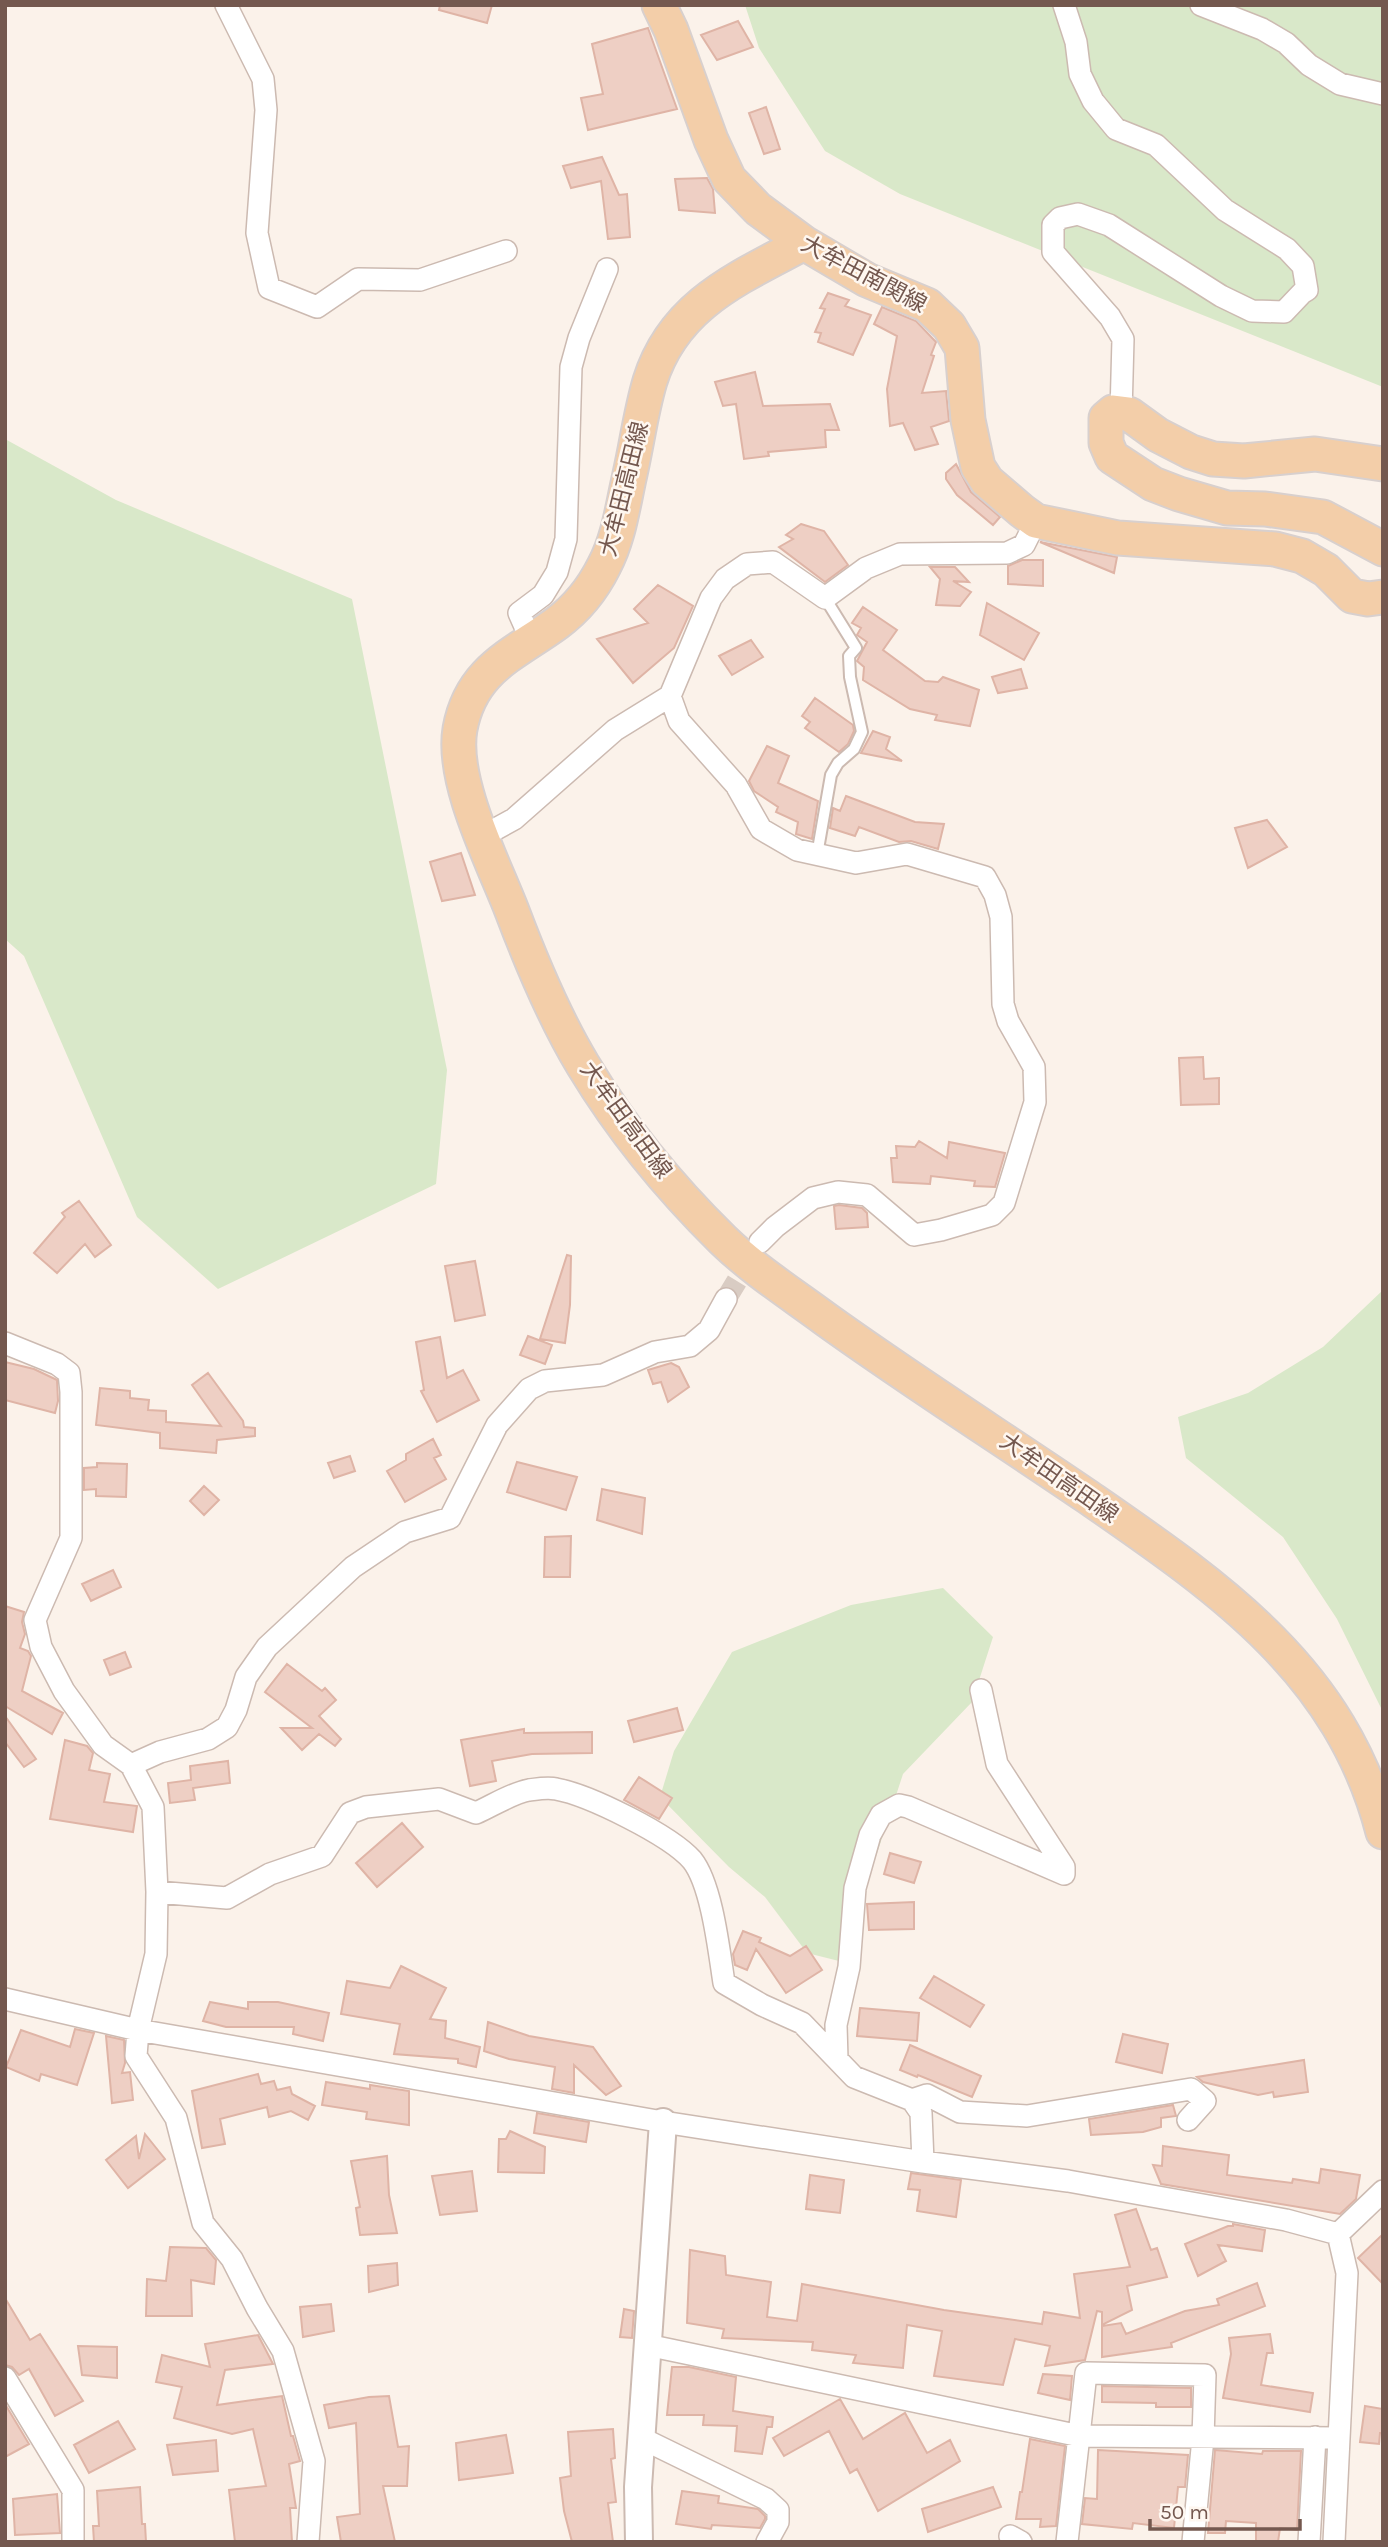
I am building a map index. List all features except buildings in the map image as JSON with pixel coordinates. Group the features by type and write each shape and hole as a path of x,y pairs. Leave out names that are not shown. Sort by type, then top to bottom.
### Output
{"main road":[{"name":"大牟田南関線","path":"659,5 671,30 711,140 729,179 758,209 804,243 867,280 928,305 949,326 962,348 968,421 978,467 987,481 1036,521 1118,538 1275,549 1302,556 1326,570 1352,596 1368,599 1383,597"},
{"name":"大牟田高田線","path":"804,243 722,288 691,311 668,342 651,378 616,535 605,565 584,598 560,621 489,669 471,694 459,732 468,798 538,978 583,1065 645,1154 724,1241 779,1286 876,1356 1011,1444 1153,1542 1236,1605 1284,1652 1329,1708 1350,1747 1378,1812 1383,1832"},
{"path":"1383,464 1315,453 1244,461 1213,459 1191,452 1158,435 1129,414 1113,412 1106,418 1105,433 1112,457 1153,484 1227,508 1265,509 1323,517 1383,548"}],"street":[{"path":"226,5 263,79 265,110 257,233 269,288 317,307 358,279 420,280 506,251"},
{"path":"1064,5 1076,42 1080,74 1093,101 1116,129 1156,145 1225,210 1287,249 1303,266 1307,290 1284,312 1252,311 1221,296 1109,225 1079,214 1060,218 1053,225 1053,252 1110,317 1123,339 1121,413"},
{"path":"1201,5 1262,29 1286,43 1309,65 1340,84 1383,94"},
{"path":"531,639 519,613 543,595 557,572 566,539 571,367 579,338 607,269"},
{"path":"483,836 514,819 615,730 670,696 711,598 725,579 747,565 773,562 825,598 866,568 900,554 1007,553 1024,545 1036,521"},
{"path":"670,696 679,721 736,785 761,829 797,850 856,863 907,854 985,877 995,895 1001,918 1003,1004 1008,1021 1034,1067 1035,1102 1004,1203 992,1215 914,1235 867,1195 838,1192 813,1198 760,1242"},
{"path":"131,1765 160,1752 208,1739 227,1727 236,1710 246,1677 267,1647 286,1629 353,1567 405,1532 450,1518 497,1425 530,1389 545,1381 603,1375 655,1352 690,1346 709,1330 726,1299"},
{"path":"5,1343 57,1364 69,1373 71,1538 35,1620 41,1647 64,1691 103,1745 131,1765 153,1807 157,1892 156,1954 138,2030 136,2056 176,2118 203,2222 232,2259 257,2308 283,2350 314,2460 308,2542"},
{"path":"837,2059 836,2025 849,1966 855,1888 870,1835 881,1815 899,1805 908,1807 1063,1874 1064,1867 997,1764 981,1689"},
{"path":"157,1892 227,1898 270,1874 322,1856 350,1813 366,1807 439,1799 476,1814 527,1790 554,1788 594,1802 660,1835 692,1861 709,1902 724,1983 762,2005 802,2023 854,2077 912,2100 921,2113 923,2162"},
{"path":"5,1999 138,2030 663,2122 923,2162 1068,2181 1286,2220 1338,2234"},
{"path":"912,2100 927,2095 960,2112 1027,2116 1191,2089 1205,2101 1188,2120"},
{"path":"639,2542 638,2487 663,2122"},
{"path":"1338,2234 1383,2192"},
{"path":"1334,2542 1347,2273 1338,2234"},
{"path":"647,2345 1080,2436 1338,2438"},
{"path":"1067,2542 1086,2373 1205,2375 1203,2438 1193,2542"},
{"path":"5,2378 73,2490 73,2542"},
{"path":"1309,2542 1315,2437"},
{"path":"641,2438 766,2499 778,2510 778,2522 767,2542"}],"lane":[{"path":"817,855 831,775 862,732 850,677 849,656 856,648 825,598"}],"green space":[{"path":"745,5 1383,5 1383,387 900,194 825,151 759,48"},
{"path":"5,439 116,500 352,599 447,1070 436,1184 218,1289 137,1217 24,956 5,939"},
{"path":"1383,1290 1383,1712 1337,1619 1283,1537 1186,1458 1178,1417 1248,1393 1323,1347"},
{"path":"943,1588 993,1637 972,1702 903,1774 862,1899 847,1963 807,1953 765,1897 729,1867 660,1797 674,1751 732,1652 851,1605"}],"tunnel":[{"path":"726,1299 754,1253"}]}
